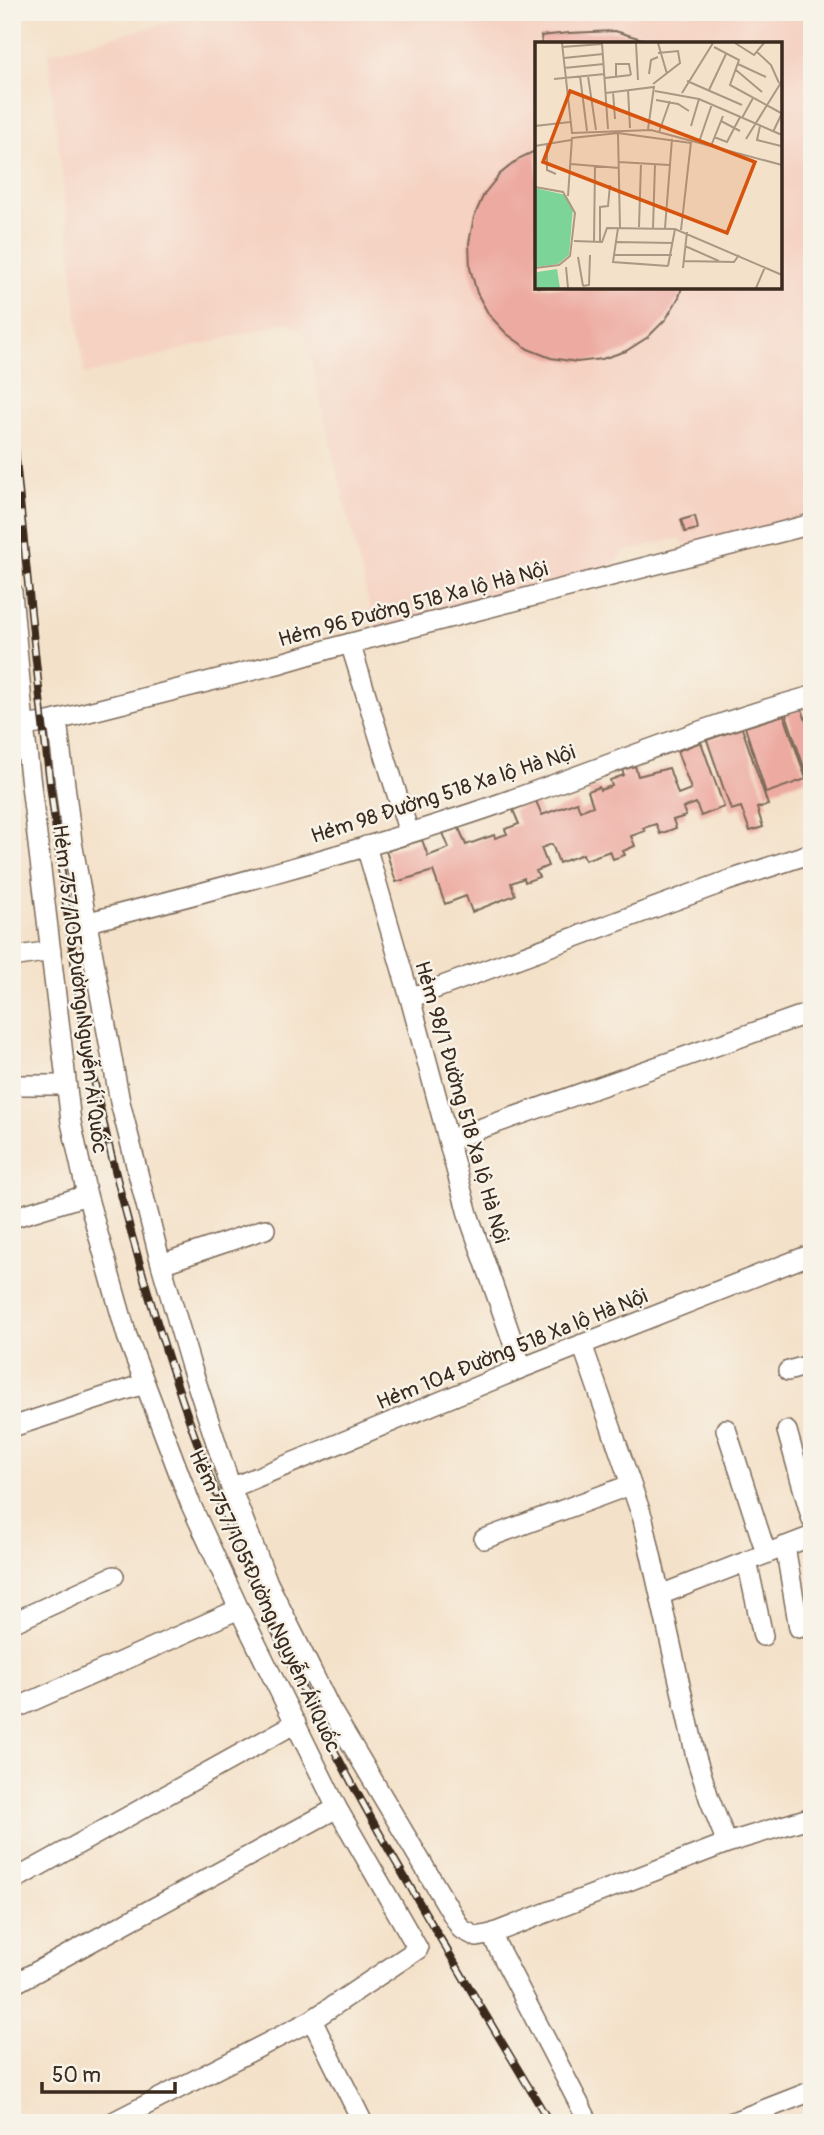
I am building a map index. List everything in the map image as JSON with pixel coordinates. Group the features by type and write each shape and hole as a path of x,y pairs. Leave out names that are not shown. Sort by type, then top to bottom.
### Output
{"street":[{"name":"Hẻm 96 Đường 518 Xa lộ Hà Nội","path":"24,726 57,720 812,524"},
{"name":"Hẻm 757/105 Đường Nguyễn Ái Quốc","path":"12,593 14,638 65,1085 87,1195 127,1336 191,1505 239,1609 337,1808 418,1948 312,2020"},
{"path":"350,643 409,833"},
{"name":"Hẻm 98 Đường 518 Xa lộ Hà Nội","path":"85,923 217,889 409,833 732,719 812,696"},
{"path":"57,720 85,923 120,1102 161,1264 231,1488 268,1583 330,1708 461,1929 477,1937 491,1934 727,1843 812,1817"},
{"name":"Hẻm 98/1 Đường 518 Xa lộ Hà Nội","path":"366,846 473,1231 522,1368"},
{"path":"410,998 727,881 812,853"},
{"path":"12,957 51,951"},
{"path":"448,1140 812,1012"},
{"path":"12,1085 65,1085"},
{"path":"12,1218 87,1195"},
{"path":"161,1264 265,1229"},
{"name":"Hẻm 104 Đường 518 Xa lộ Hà Nội","path":"231,1488 522,1368 812,1254"},
{"path":"582,1344 643,1519 696,1757 727,1843"},
{"path":"788,1371 812,1364"},
{"path":"12,1427 145,1384"},
{"path":"726,1429 766,1553"},
{"path":"787,1431 812,1520"},
{"path":"484,1539 630,1485"},
{"path":"660,1595 812,1536"},
{"path":"785,1546 799,1628"},
{"path":"747,1561 763,1636"},
{"path":"12,1623 114,1576"},
{"path":"12,1710 239,1609"},
{"path":"12,1881 296,1723"},
{"path":"12,1985 337,1808"},
{"path":"491,1934 589,2123"},
{"path":"111,2123 312,2020 363,2123"},
{"path":"730,2123 812,2091"}],"shaded area":[{"path":"211,12 812,12 812,517 692,548 678,538 622,552 615,566 375,629 304,333 288,322 84,375 48,53"}],"building":[{"path":"615,31 651,42 542,42 541,36"},
{"path":"535,151 535,289 681,289 666,319 648,337 626,351 602,359 577,362 551,358 528,349 507,334 489,315 477,293 470,268 469,243 474,217 484,194 500,174 520,158"},
{"path":"695,516 698,529 685,532 681,520"},
{"path":"802,709 812,740 812,777 808,779 786,714"},
{"path":"784,715 806,779 766,793 745,727"},
{"path":"742,728 768,805 757,808 763,827 750,831 741,807 731,810 707,740"},
{"path":"701,742 724,807 701,816 696,803 683,808 686,816 673,820 676,828 660,834 656,824 643,828 645,831 631,836 635,846 623,851 625,855 613,859 610,851 585,860 583,854 559,863 552,844 541,848 548,866 536,871 539,877 525,882 524,878 511,883 515,895 472,912 466,896 445,904 433,871 396,882 386,851 422,840 428,856 449,848 443,833 459,828 466,845 494,835 495,838 507,834 505,829 519,824 513,810 536,801 542,815 577,802 580,811 593,806 588,791 612,786 610,780 624,775 622,770 635,766 638,776 669,768 678,794 691,789 677,751"}],"railway":[{"path":"12,416 49,776 83,1020 97,1094 128,1222 166,1350 233,1536 291,1666 360,1799 550,2123"}]}
